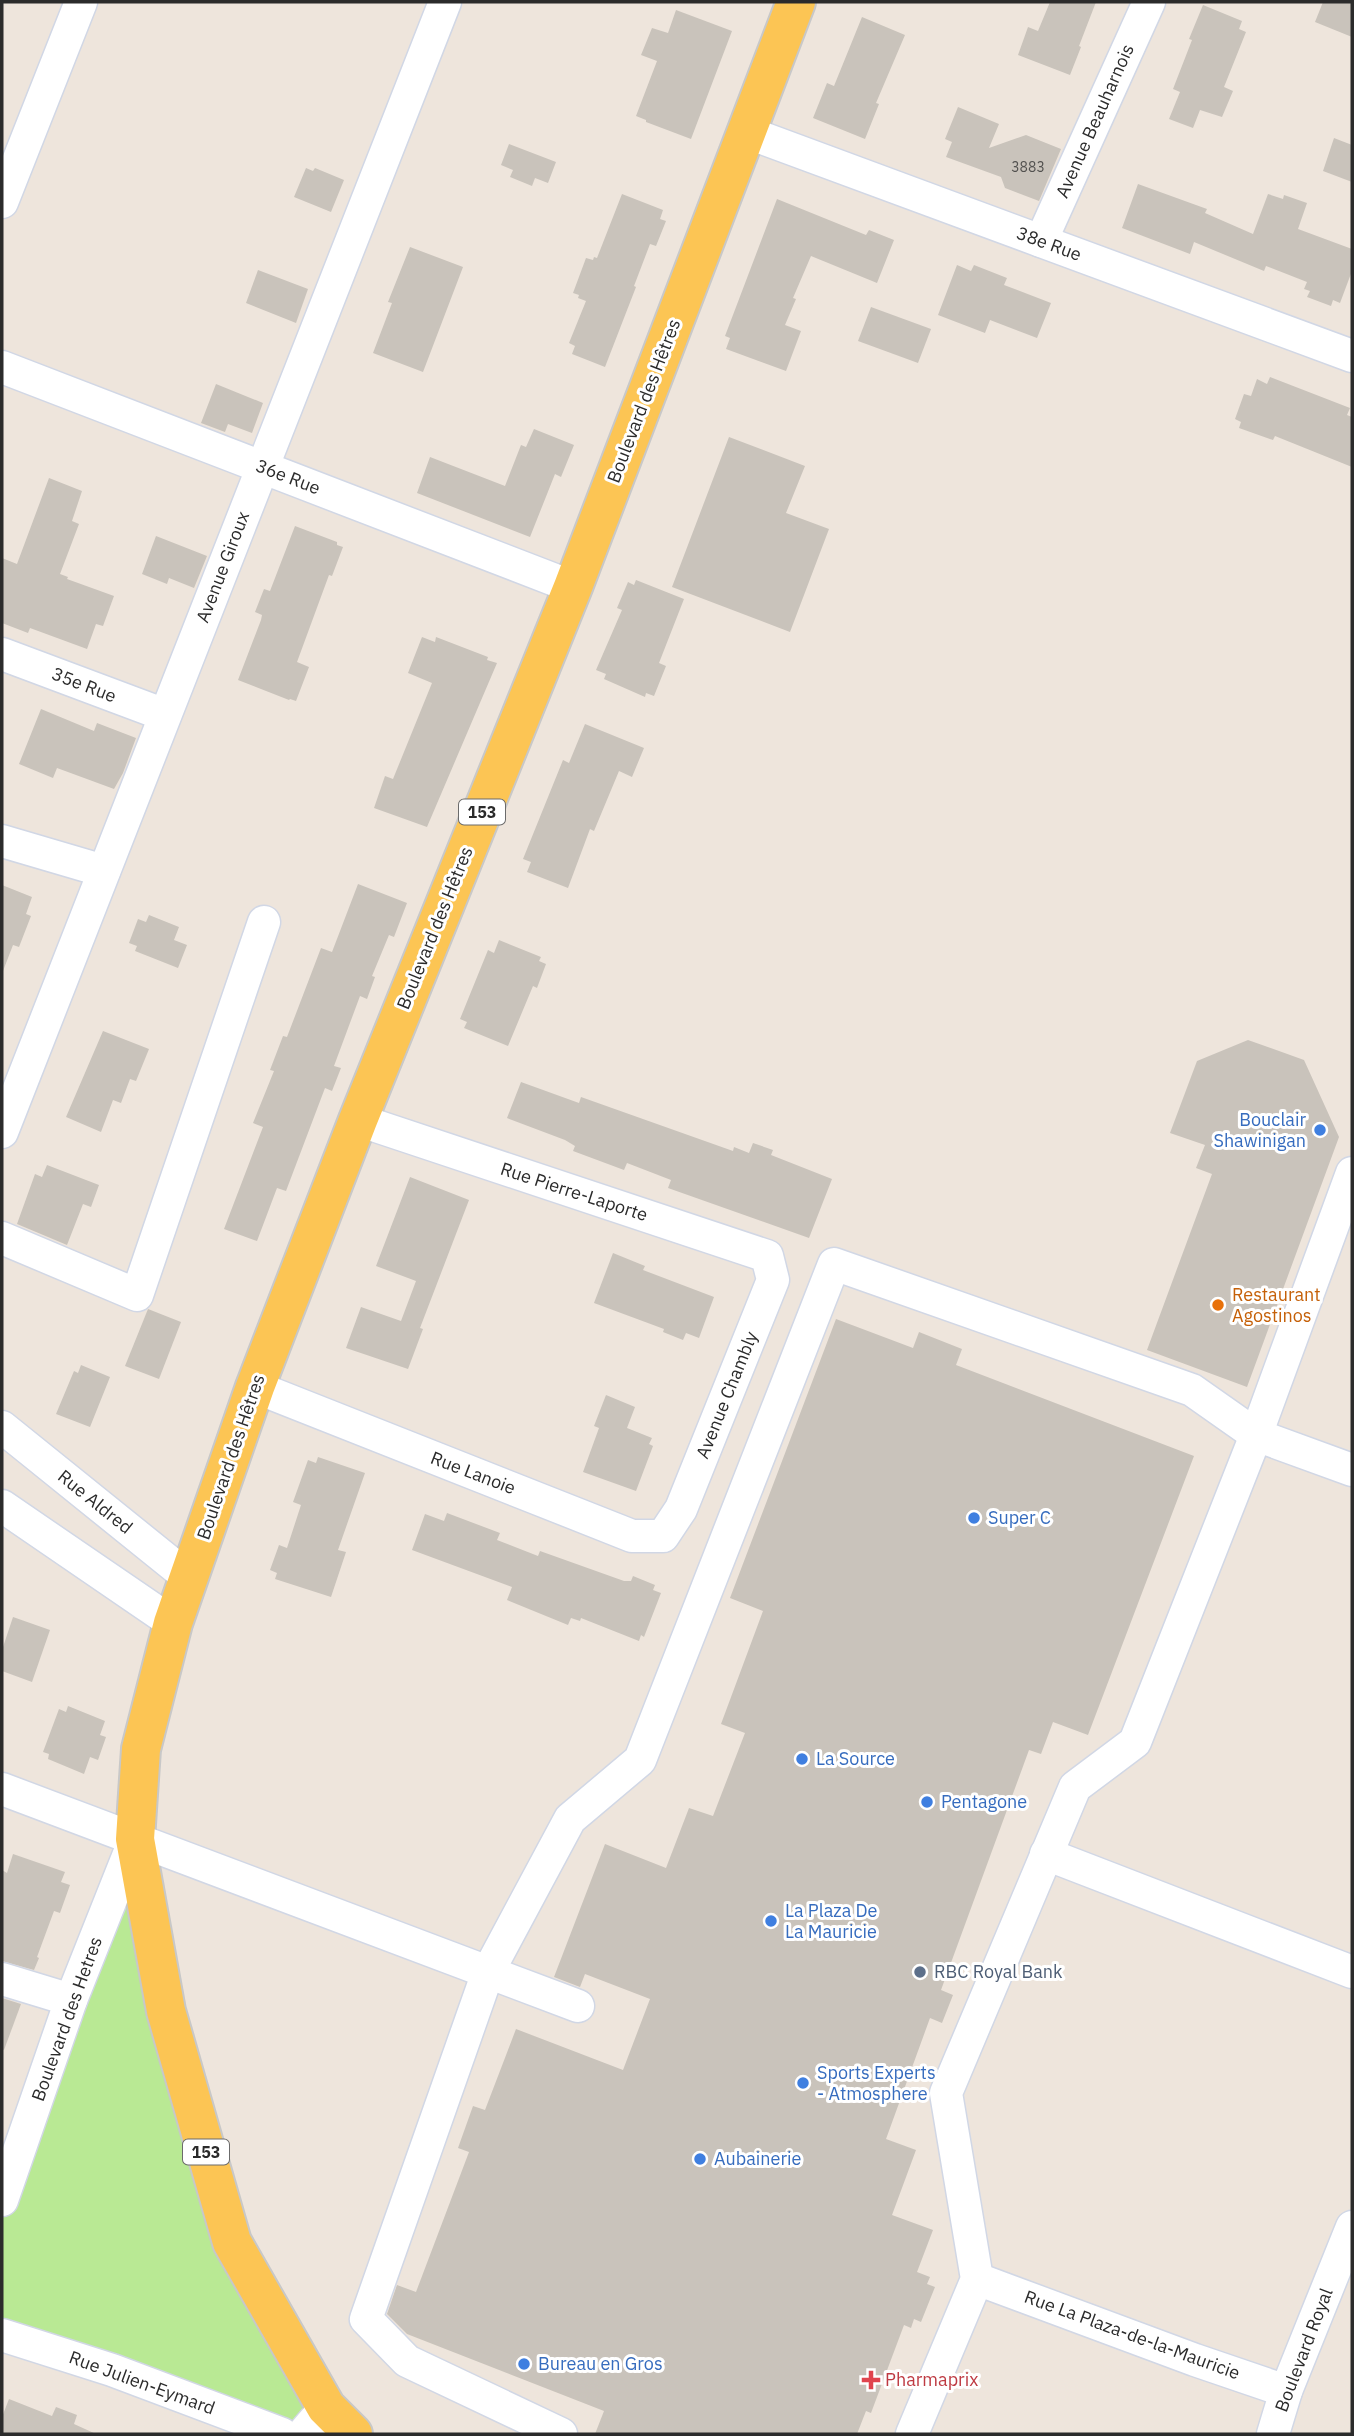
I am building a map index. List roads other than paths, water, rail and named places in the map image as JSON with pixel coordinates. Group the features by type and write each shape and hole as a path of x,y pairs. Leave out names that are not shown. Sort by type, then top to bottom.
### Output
{"main road":[{"name":"Boulevard des Hêtres","path":"173,1623 255,1387 358,1120 573,587 796,2"},
{"name":"153","path":"173,1623 141,1749 135,1839 166,2011 232,2242 315,2421 353,2434"}],"street":[{"path":"2,202 81,2"},
{"name":"Avenue Giroux","path":"2,1132 445,2"},
{"name":"Avenue Beauharnois","path":"1041,241 1149,2"},
{"name":"38e Rue","path":"746,132 1041,241 1349,346"},
{"name":"36e Rue","path":"2,366 573,587"},
{"name":"35e Rue","path":"2,654 165,715"},
{"path":"2,841 104,872"},
{"path":"2,1238 137,1295 264,922"},
{"name":"Rue Pierre-Laporte","path":"358,1120 767,1256 773,1280"},
{"path":"912,2434 978,2279 946,2093 1075,1787 1135,1742 1256,1435 1352,1173"},
{"path":"561,2434 407,2361 366,2319 488,1972 570,1819 640,1760 834,1264 1192,1390 1256,1435 1352,1470"},
{"name":"Avenue Chambly","path":"681,1509 773,1280"},
{"name":"Rue Lanoie","path":"255,1387 632,1536 663,1536 681,1509"},
{"name":"Rue Aldred","path":"2,1427 188,1577"},
{"path":"2,1506 173,1623"},
{"path":"2,1789 578,2006"},
{"name":"Boulevard des Hetres","path":"5,2181 71,2000 135,1839"},
{"path":"1046,1854 1352,1972"},
{"path":"2,1979 71,2000"},
{"name":"Boulevard Royal","path":"1273,2434 1286,2391 1352,2227"},
{"name":"Rue La Plaza-de-la-Mauricie","path":"978,2279 1286,2391"},
{"name":"Rue Julien-Eymard","path":"2,2335 113,2370 282,2434"}],"place":[{"name":"Bouclair Shawinigan","path":"1320,1130"},
{"name":"Restaurant Agostinos","path":"1218,1305"},
{"name":"Super C","path":"974,1518"},
{"name":"La Source","path":"802,1759"},
{"name":"Pentagone","path":"927,1802"},
{"name":"La Plaza De La Mauricie","path":"771,1921"},
{"name":"RBC Royal Bank","path":"920,1972"},
{"name":"Sports Experts - Atmosphere","path":"803,2083"},
{"name":"Aubainerie","path":"700,2159"},
{"name":"Bureau en Gros","path":"524,2364"},
{"name":"Pharmaprix","path":"871,2380"}]}
